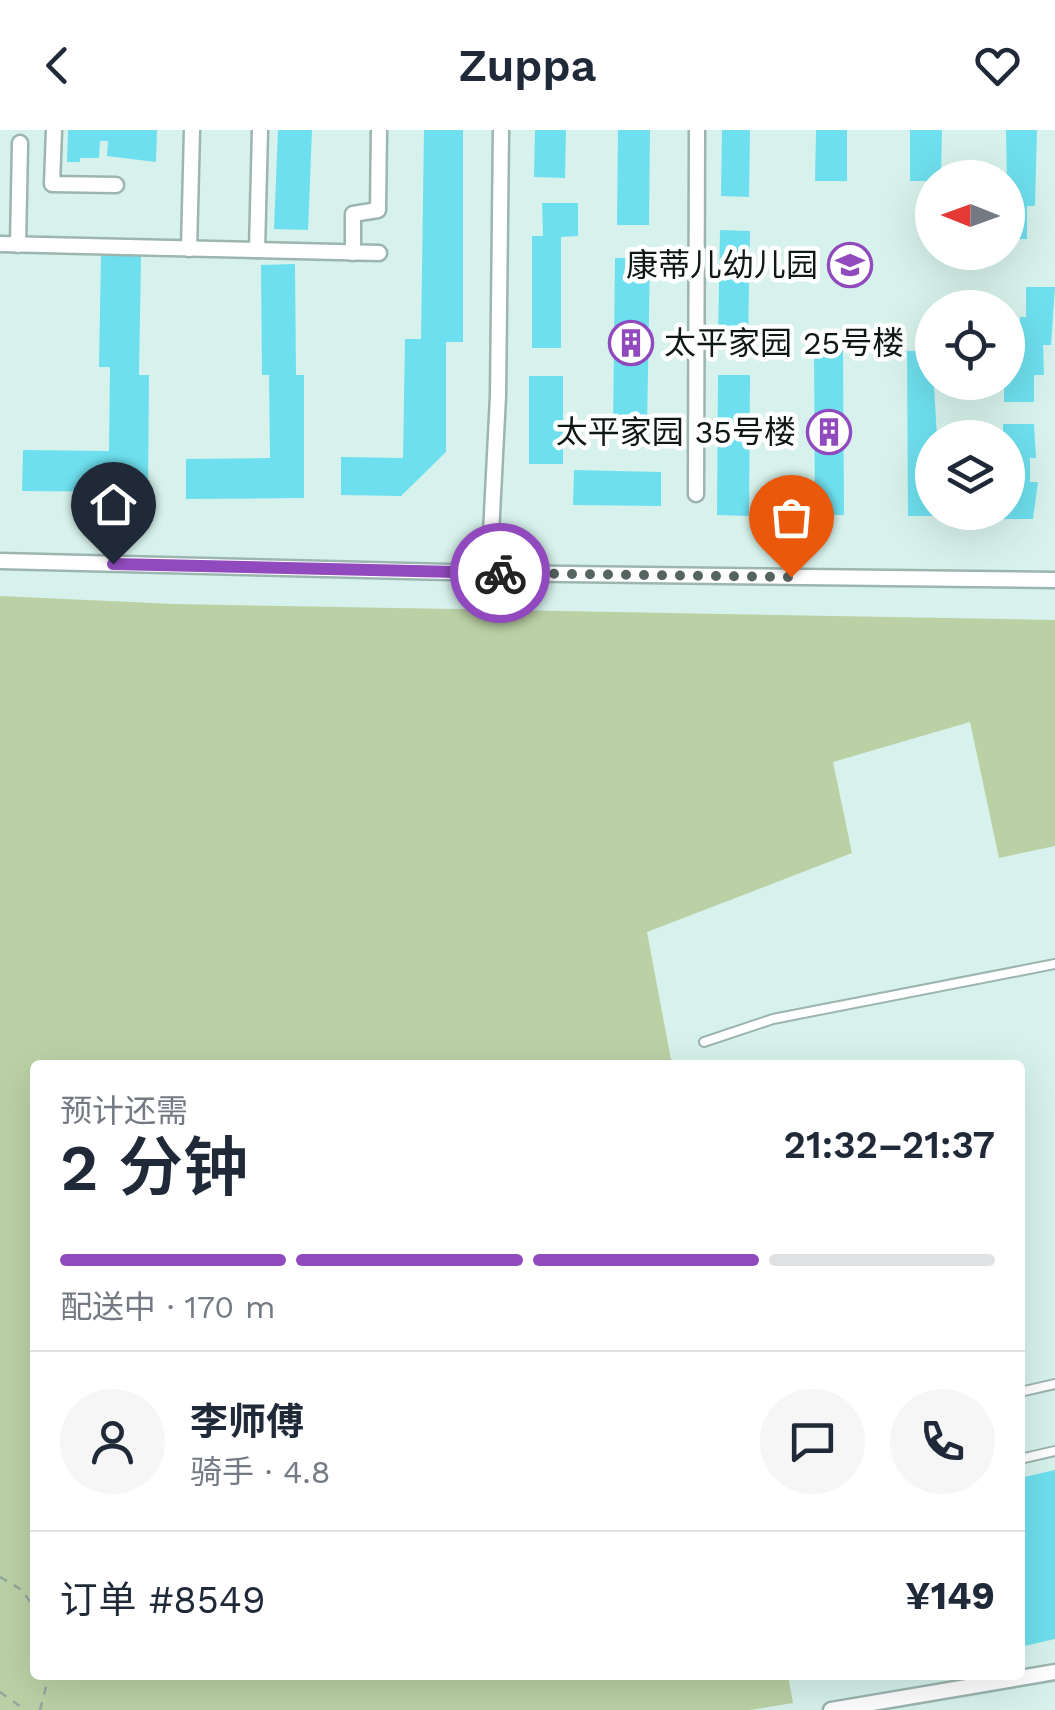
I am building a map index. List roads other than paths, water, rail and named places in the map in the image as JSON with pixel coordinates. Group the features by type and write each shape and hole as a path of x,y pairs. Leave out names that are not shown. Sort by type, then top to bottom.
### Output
{"street":[{"path":"54,130 52,184 116,185"},
{"path":"190,248 192,130"},
{"path":"257,250 260,130"},
{"path":"353,252 354,214 378,210 380,130"},
{"path":"488,573 498,396 501,130"},
{"path":"696,494 697,130"},
{"path":"18,244 20,143"},
{"path":"0,244 378,253"},
{"path":"0,561 488,573 1055,580"},
{"path":"1025,1677 1055,1672"},
{"path":"830,1710 1008,1680"}],"lane":[{"path":"704,1042 790,1016 1055,964"},
{"path":"1025,1391 1055,1384"},
{"path":"1025,1459 1055,1451"}],"place":[{"name":"康蒂儿幼儿园","path":"850,265"},
{"name":"太平家园 25号楼","path":"631,343"},
{"name":"太平家园 35号楼","path":"829,432"}]}
